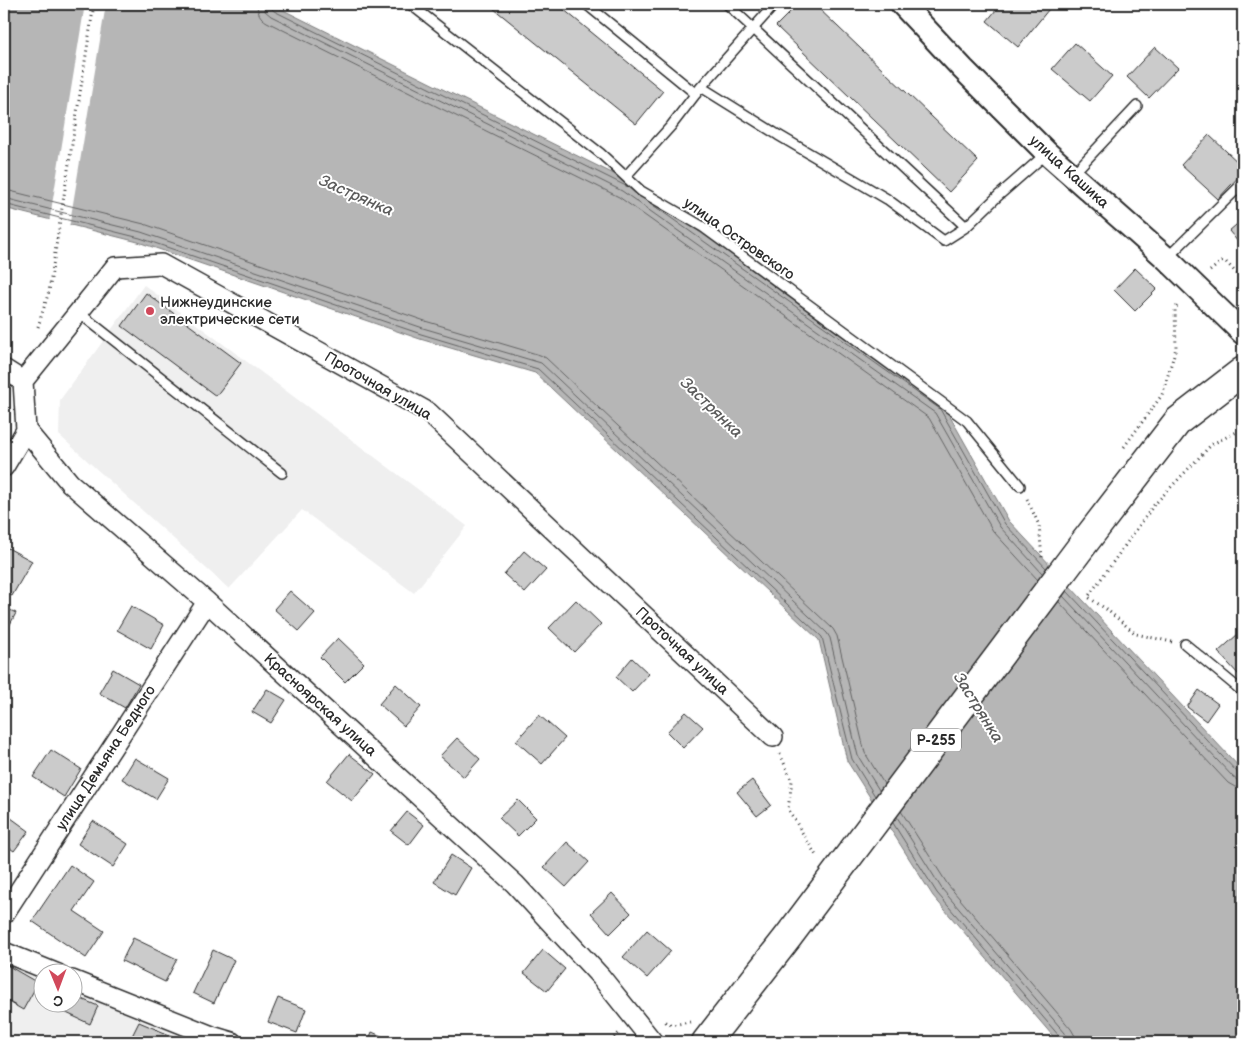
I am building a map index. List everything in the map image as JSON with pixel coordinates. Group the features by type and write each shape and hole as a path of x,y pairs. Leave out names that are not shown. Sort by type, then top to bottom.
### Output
{"highway":[{"name":"Р-255","path":"700,1032 788,938 1084,543 1178,421 1243,371"}],"street":[{"name":"улица Кашика","path":"902,4 963,69 1047,153 1167,258 1243,332"},
{"name":"Проточная улица","path":"23,381 115,267 161,264 428,412 773,737"},
{"path":"4,369 23,381 26,430 4,467"},
{"name":"Красноярская улица","path":"26,430 70,483 207,602 515,884 602,977 653,1042"},
{"name":"улица Демьяна Бедного","path":"4,914 207,602"},
{"path":"4,952 33,964"},
{"path":"82,984 210,1039 232,1042"}],"lane":[{"name":"улица Островского","path":"410,4 600,153 641,191 703,227 967,421 1020,486"},
{"path":"586,4 698,91 887,199 944,241 966,227 1047,153"},
{"path":"727,4 966,227"},
{"path":"626,176 775,4"},
{"path":"1072,176 1138,106"},
{"path":"1167,258 1243,183"},
{"path":"78,312 282,473"},
{"path":"1185,644 1243,692"}],"path":[{"path":"49,291 94,4"},
{"path":"1121,450 1162,395 1176,348 1174,308 1194,285 1221,262 1225,261 1243,280"},
{"path":"1185,644 1136,634 1088,597 1154,505 1212,444 1243,429"},
{"path":"1020,486 1039,525 1042,561"},
{"path":"773,737 792,781 788,809 818,858 821,854"},
{"path":"612,1042 632,1017"},
{"path":"664,1021 700,1032"}],"shaded area":[{"path":"144,285 467,526 414,593 302,510 229,589 59,435 60,400"},
{"path":"4,960 32,973 32,1014 82,1014 82,994 195,1042 4,1042"}],"water":[{"name":"Застрянка","path":"4,4 271,4 628,181 944,406 1009,521 1243,771 1243,1042 1058,1042 933,896 847,761 819,640 535,373 420,339 138,242 4,208"}],"pier":[{"path":"85,4 106,4 69,228 49,223"}],"building":[{"path":"488,4 557,4 663,91 636,124"},
{"path":"798,4 814,4 978,161 949,192 776,26"},
{"path":"1001,4 1053,4 1018,47 987,21"},
{"path":"1075,43 1112,76 1090,101 1052,69"},
{"path":"1155,47 1178,68 1149,98 1127,77"},
{"path":"1209,135 1243,167 1243,172 1218,199 1181,165"},
{"path":"1243,219 1243,248 1229,231"},
{"path":"1135,268 1157,289 1135,311 1114,290"},
{"path":"146,293 241,363 216,396 122,326"},
{"path":"4,546 32,561 12,596 4,592"},
{"path":"524,551 546,570 525,593 504,574"},
{"path":"290,591 315,613 299,631 274,609"},
{"path":"576,600 601,624 574,652 549,628"},
{"path":"131,606 164,625 151,649 117,630"},
{"path":"4,607 16,613 6,632 4,631"},
{"path":"1238,634 1243,641 1243,671 1239,675 1218,652"},
{"path":"338,638 364,663 345,682 320,657"},
{"path":"632,658 649,674 632,692 616,677"},
{"path":"113,669 139,684 125,708 99,693"},
{"path":"396,684 421,707 404,726 379,704"},
{"path":"267,689 286,700 271,723 252,712"},
{"path":"1199,690 1218,704 1206,721 1187,707"},
{"path":"686,712 703,727 683,748 667,732"},
{"path":"539,715 565,738 542,764 516,741"},
{"path":"457,738 480,759 464,777 440,756"},
{"path":"51,750 81,769 64,797 33,777"},
{"path":"349,754 375,774 352,801 327,781"},
{"path":"135,758 169,778 156,799 122,779"},
{"path":"752,780 771,805 757,816 737,792"},
{"path":"518,800 536,818 518,836 499,818"},
{"path":"407,812 424,825 409,845 391,831"},
{"path":"7,815 29,831 14,851 4,844 4,820"},
{"path":"93,821 128,844 113,867 78,844"},
{"path":"567,842 589,862 566,887 544,867"},
{"path":"451,855 471,868 455,895 434,882"},
{"path":"70,865 94,882 74,911 104,931 86,958 32,921"},
{"path":"612,893 631,913 610,934 591,913"},
{"path":"647,930 671,951 647,978 623,957"},
{"path":"133,938 177,959 165,982 122,961"},
{"path":"213,950 234,960 214,1003 193,993"},
{"path":"543,950 565,969 547,991 524,973"},
{"path":"5,964 32,980 32,994 23,1010 4,999"},
{"path":"278,998 306,1009 297,1033 268,1022"},
{"path":"82,999 98,1006 90,1024 69,1014 82,1014"},
{"path":"139,1022 186,1042 129,1042"},
{"path":"372,1032 395,1042 368,1042"}],"place":[{"name":"Нижнеудинские электрические сети","path":"150,311"}]}
